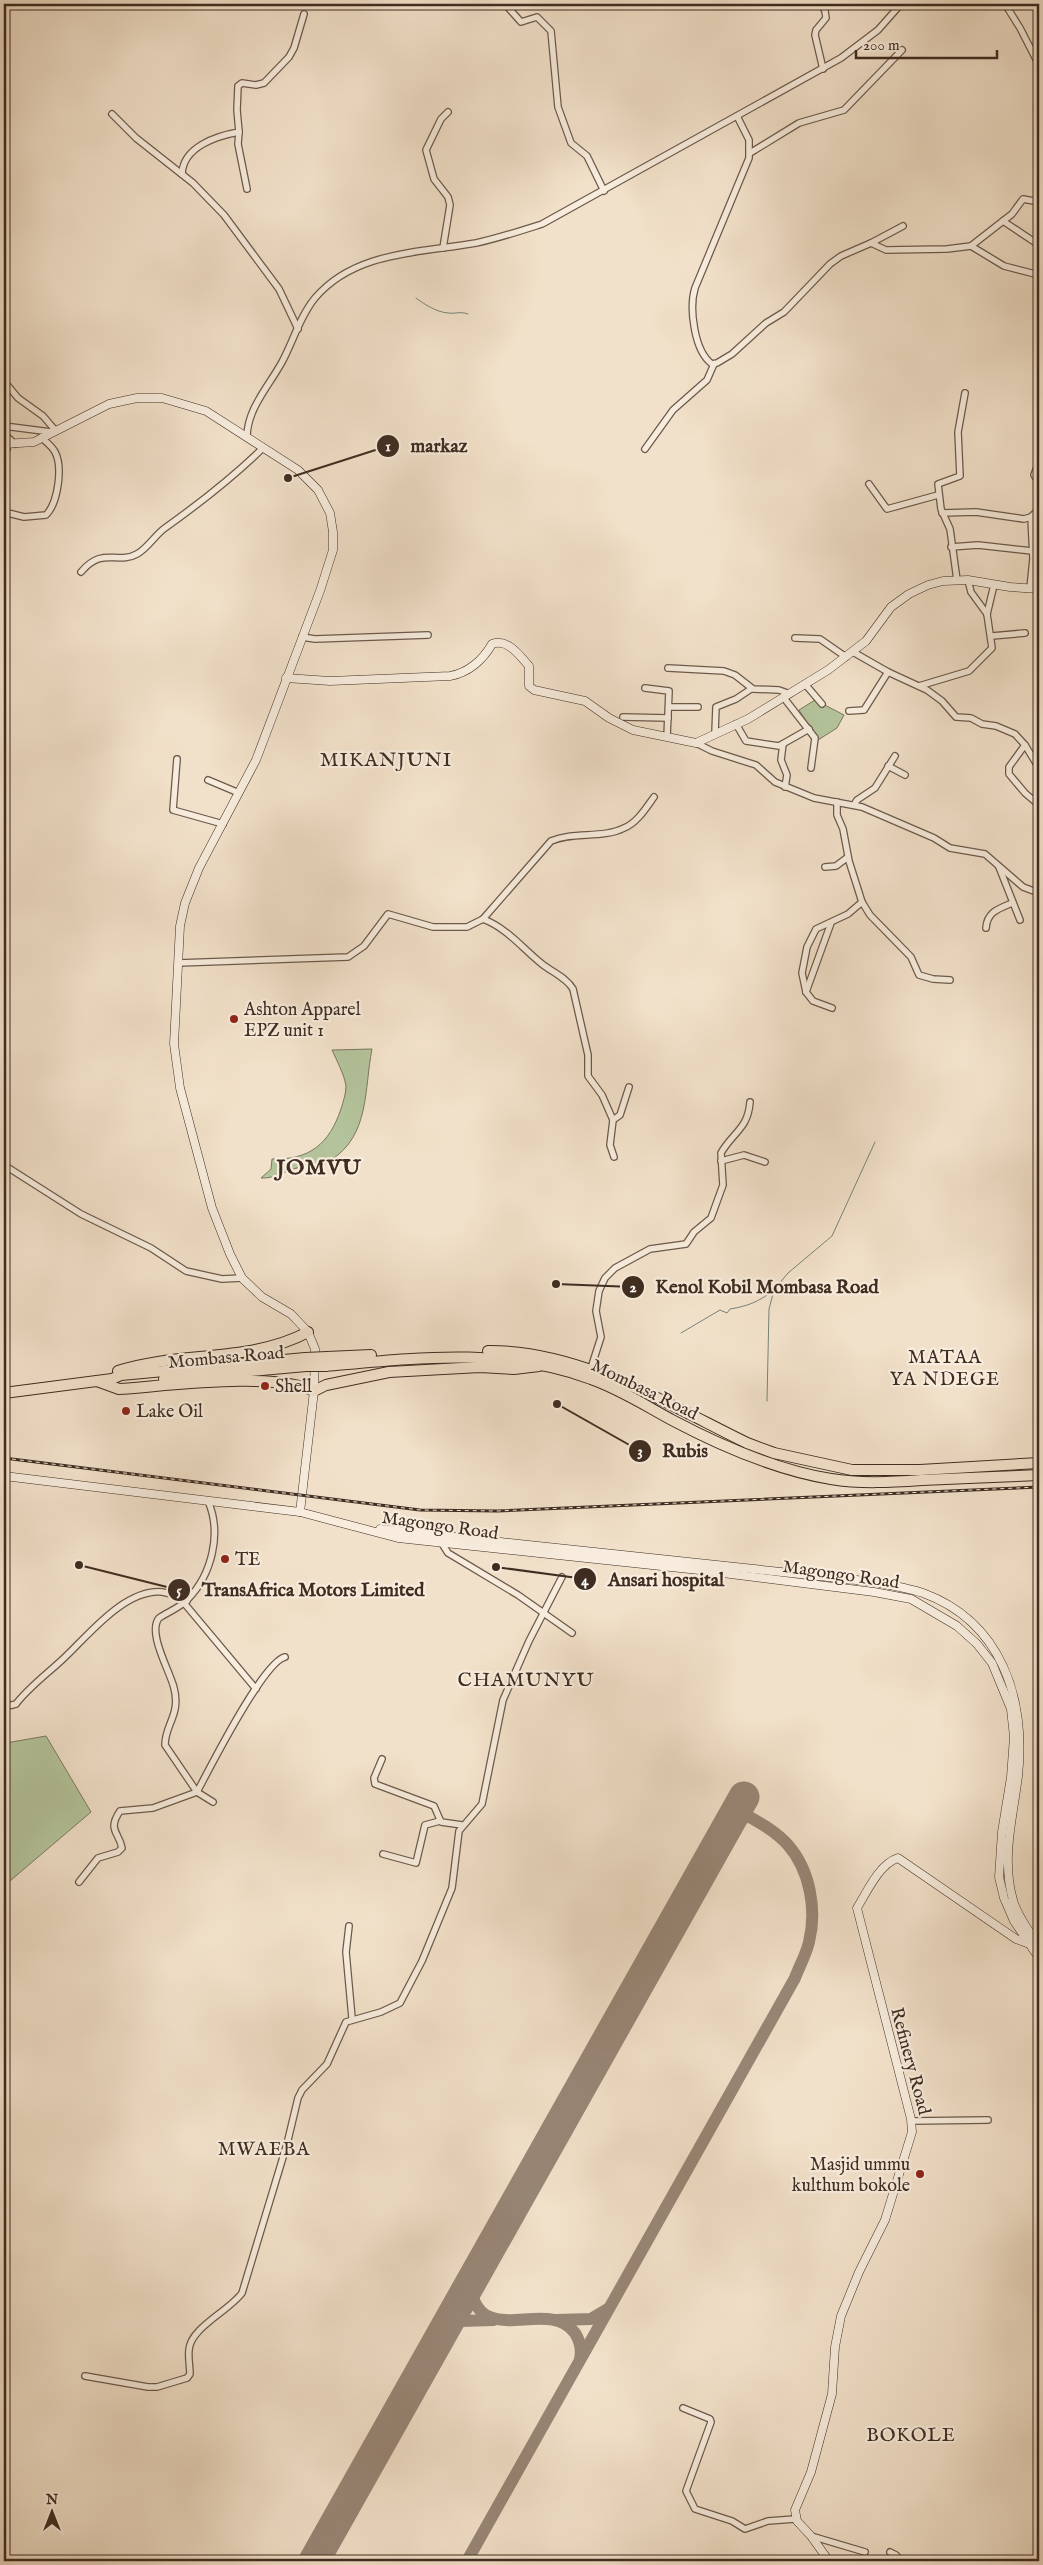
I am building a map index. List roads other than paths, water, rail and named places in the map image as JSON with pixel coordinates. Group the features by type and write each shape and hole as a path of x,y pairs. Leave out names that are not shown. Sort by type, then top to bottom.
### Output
{"highway":[{"path":"96,1381 128,1368 165,1360 238,1353 294,1339 308,1332"},
{"name":"Mombasa Road","path":"405,1356 475,1351 526,1353 591,1368 747,1443 774,1453 852,1470 884,1471 1039,1463"},
{"name":"Mombasa Road","path":"4,1393 112,1379 121,1375 306,1358 405,1356 495,1358 545,1366 593,1379 637,1399 672,1420 737,1450 832,1480 890,1482 1039,1475"},
{"path":"96,1381 119,1388 267,1381 297,1384 314,1391 326,1385 389,1372 480,1367 514,1369 545,1366"}],"main road":[{"path":"9,444 30,443 110,404 137,398 162,398 200,409 303,474 315,486 324,500 332,521 332,554 260,750 190,886 180,926 174,1044 177,1080 212,1208 230,1254 242,1278 262,1297 290,1314 308,1332 314,1349 314,1391 300,1512"},
{"path":"286,678 322,681 450,676 465,672 489,650 492,644 501,642 509,646 529,666 530,688 585,701 623,726 696,743 787,696 846,657 866,641 889,610 909,594 934,582 968,580 994,585 1039,589"},
{"name":"Magongo Road","path":"4,1476 300,1512 398,1538 874,1592 911,1599 958,1626 977,1644 992,1663 1011,1709 1014,1737 1011,1777 1002,1832 999,1877 1006,1904 1027,1943 1039,1958"},
{"name":"Magongo Road","path":"356,1527 875,1582 923,1593 956,1611 981,1632 992,1646 1007,1674 1015,1698 1020,1730 1018,1778 1008,1832 1007,1865 1013,1902 1039,1946"},
{"path":"874,1592 875,1582"},
{"name":"Refinery Road","path":"795,2519 795,2510 810,2472 832,2394 835,2347 841,2316 859,2272 885,2220 912,2132 911,2120 857,1908 875,1880 892,1861 900,1859 1016,1939 1027,1943"},
{"path":"795,2519 811,2536 829,2561"}],"street":[{"path":"505,4 521,22 537,17 551,31 558,107 571,143 587,156 604,191"},
{"path":"820,4 825,11 826,18 816,30 815,35 823,69"},
{"path":"246,437 247,425 252,412 280,367 315,298 346,271 371,260 516,233 542,224 823,69 868,39 901,4"},
{"path":"1004,4 1020,28 1039,65"},
{"path":"247,188 238,144 238,86 242,83 256,85 264,83 289,57 294,48 304,14"},
{"path":"750,152 807,120 844,110 902,50"},
{"path":"443,248 450,205 448,197 434,177 426,150 441,120 448,112"},
{"path":"112,114 136,138 182,174 224,215 266,269 298,329"},
{"path":"714,364 706,359 697,337 692,314 693,296 750,152 748,137 737,116"},
{"path":"182,174 185,161 195,149 226,134 239,132"},
{"path":"871,244 886,250 947,249 970,246 1012,214 1023,199 1039,202"},
{"path":"1003,221 1039,245"},
{"path":"645,449 673,410 707,380 714,364 732,354 766,323 792,305 830,264 841,256 871,244 903,226"},
{"path":"970,246 1004,266 1039,275"},
{"path":"4,381 18,398 43,416 53,431"},
{"path":"957,580 949,525 942,513 938,495 939,482 960,476 958,432 965,392"},
{"path":"4,426 53,431"},
{"path":"4,434 9,444 4,456"},
{"path":"4,512 34,518 46,515 52,508 59,470 56,454 42,437"},
{"path":"81,572 98,558 133,556 140,552 163,529 214,494 262,448"},
{"path":"1039,462 1034,475 1039,483"},
{"path":"869,484 888,508 938,495"},
{"path":"942,513 976,512 1024,519 1031,517 1039,509"},
{"path":"1030,588 1031,517"},
{"path":"951,547 978,545 1032,551"},
{"path":"920,686 972,670 990,652 992,636 987,614 971,592 968,580"},
{"path":"987,614 994,585"},
{"path":"992,636 1025,633"},
{"path":"302,637 315,639 428,635"},
{"path":"795,638 820,639 846,657"},
{"path":"853,652 888,672 920,686 942,701 956,717 970,718 982,724 996,726 1015,734 1025,745 1039,768"},
{"path":"668,668 728,672 735,675 752,689"},
{"path":"849,711 864,710 888,672"},
{"path":"805,684 822,704"},
{"path":"645,688 667,690 669,706 667,737"},
{"path":"715,733 716,707 736,699 752,689 779,690 787,696 816,740 811,768"},
{"path":"669,706 698,707"},
{"path":"623,717 668,718"},
{"path":"736,724 746,741 771,746 783,744 809,729"},
{"path":"696,743 712,751 756,765 775,782 785,787 814,798 854,805 934,838 950,848 985,854 1023,887 1039,893"},
{"path":"783,744 781,760 787,775 785,787"},
{"path":"1025,745 1009,768 1008,774 1039,805"},
{"path":"854,805 857,800 875,788 895,756"},
{"path":"177,759 173,810 223,824"},
{"path":"888,766 904,775"},
{"path":"208,780 239,793"},
{"path":"178,963 348,958 364,946 388,914 433,927 467,927 483,919 551,841 567,836 625,828 642,814 654,797"},
{"path":"837,802 837,815 843,829 848,858 862,902 870,916 912,957 919,975 950,980"},
{"path":"825,867 836,866 848,858"},
{"path":"998,867 1020,920"},
{"path":"832,1008 813,1001 806,992 802,973 807,947 816,929 848,914 862,902"},
{"path":"986,928 987,920 992,912 1012,903"},
{"path":"483,919 505,931 541,963 571,984 588,1056 588,1076 602,1095 612,1120 610,1145 614,1157"},
{"path":"806,992 831,923"},
{"path":"612,1120 620,1115 629,1087"},
{"path":"591,1368 602,1337 597,1306 598,1291 605,1278 615,1268 650,1249 683,1245 688,1242 694,1232 712,1218 723,1185 722,1150 747,1119 750,1102"},
{"path":"721,1161 744,1155 765,1162"},
{"path":"4,1165 81,1214 151,1248 186,1271 222,1279 242,1278"},
{"path":"208,1501 215,1532 214,1547 204,1574 186,1602 159,1618 155,1631 172,1679 176,1702 175,1714 165,1745 197,1792 213,1802"},
{"path":"441,1542 448,1553 544,1613 572,1633"},
{"path":"85,2376 148,2387 157,2387 190,2377 188,2350 191,2342 201,2329 234,2303 245,2287 287,2144 298,2098 302,2090 327,2064 346,2022 352,2018 386,2010 400,2003 429,1946 452,1888 458,1835 462,1825 481,1806 503,1700 562,1577"},
{"path":"4,1707 16,1704 26,1692 65,1658 95,1626 128,1602 160,1592 186,1602 256,1688"},
{"path":"79,1882 98,1858 118,1852 122,1848 114,1831 114,1821 120,1811 153,1808 197,1792 226,1737 256,1688 272,1665 285,1657"},
{"path":"382,1758 374,1783 434,1806 440,1821"},
{"path":"382,1854 416,1863 426,1825 440,1821 462,1825"},
{"path":"349,1926 346,1952 352,2018"},
{"path":"911,2120 988,2120"},
{"path":"683,2408 710,2419 712,2422 686,2491 689,2503 694,2509 732,2521 746,2529 768,2521 795,2519"},
{"path":"811,2536 865,2552"},
{"path":"890,2552 901,2561"},
{"path":"917,2561 928,2559 943,2561"}],"waterway":[{"path":"416,298 439,311 468,314"},
{"path":"767,1401 769,1309 774,1290 788,1273 832,1236 875,1142"},
{"path":"681,1333 720,1310 727,1313 730,1309 753,1303 773,1291"}],"railway":[{"path":"4,1458 420,1510 497,1511 1039,1487"}],"place":[{"name":"markaz","path":"288,478"},
{"name":"Ashton Apparel EPZ unit 1","path":"234,1019"},
{"name":"Kenol Kobil Mombasa Road","path":"556,1284"},
{"name":"Shell","path":"265,1386"},
{"name":"Rubis","path":"557,1404"},
{"name":"Lake Oil","path":"126,1411"},
{"name":"TE","path":"225,1559"},
{"name":"TransAfrica Motors Limited","path":"79,1565"},
{"name":"Ansari hospital","path":"496,1567"},
{"name":"Masjid ummu kulthum bokole","path":"920,2174"}],"district":[{"name":"MIKANJUNI","path":"386,759"},
{"name":"JOMVU","path":"319,1166"},
{"name":"MATAA YA NDEGE","path":"945,1367"},
{"name":"CHAMUNYU","path":"526,1679"},
{"name":"MWAEBA","path":"264,2148"},
{"name":"BOKOLE","path":"911,2434"}]}
